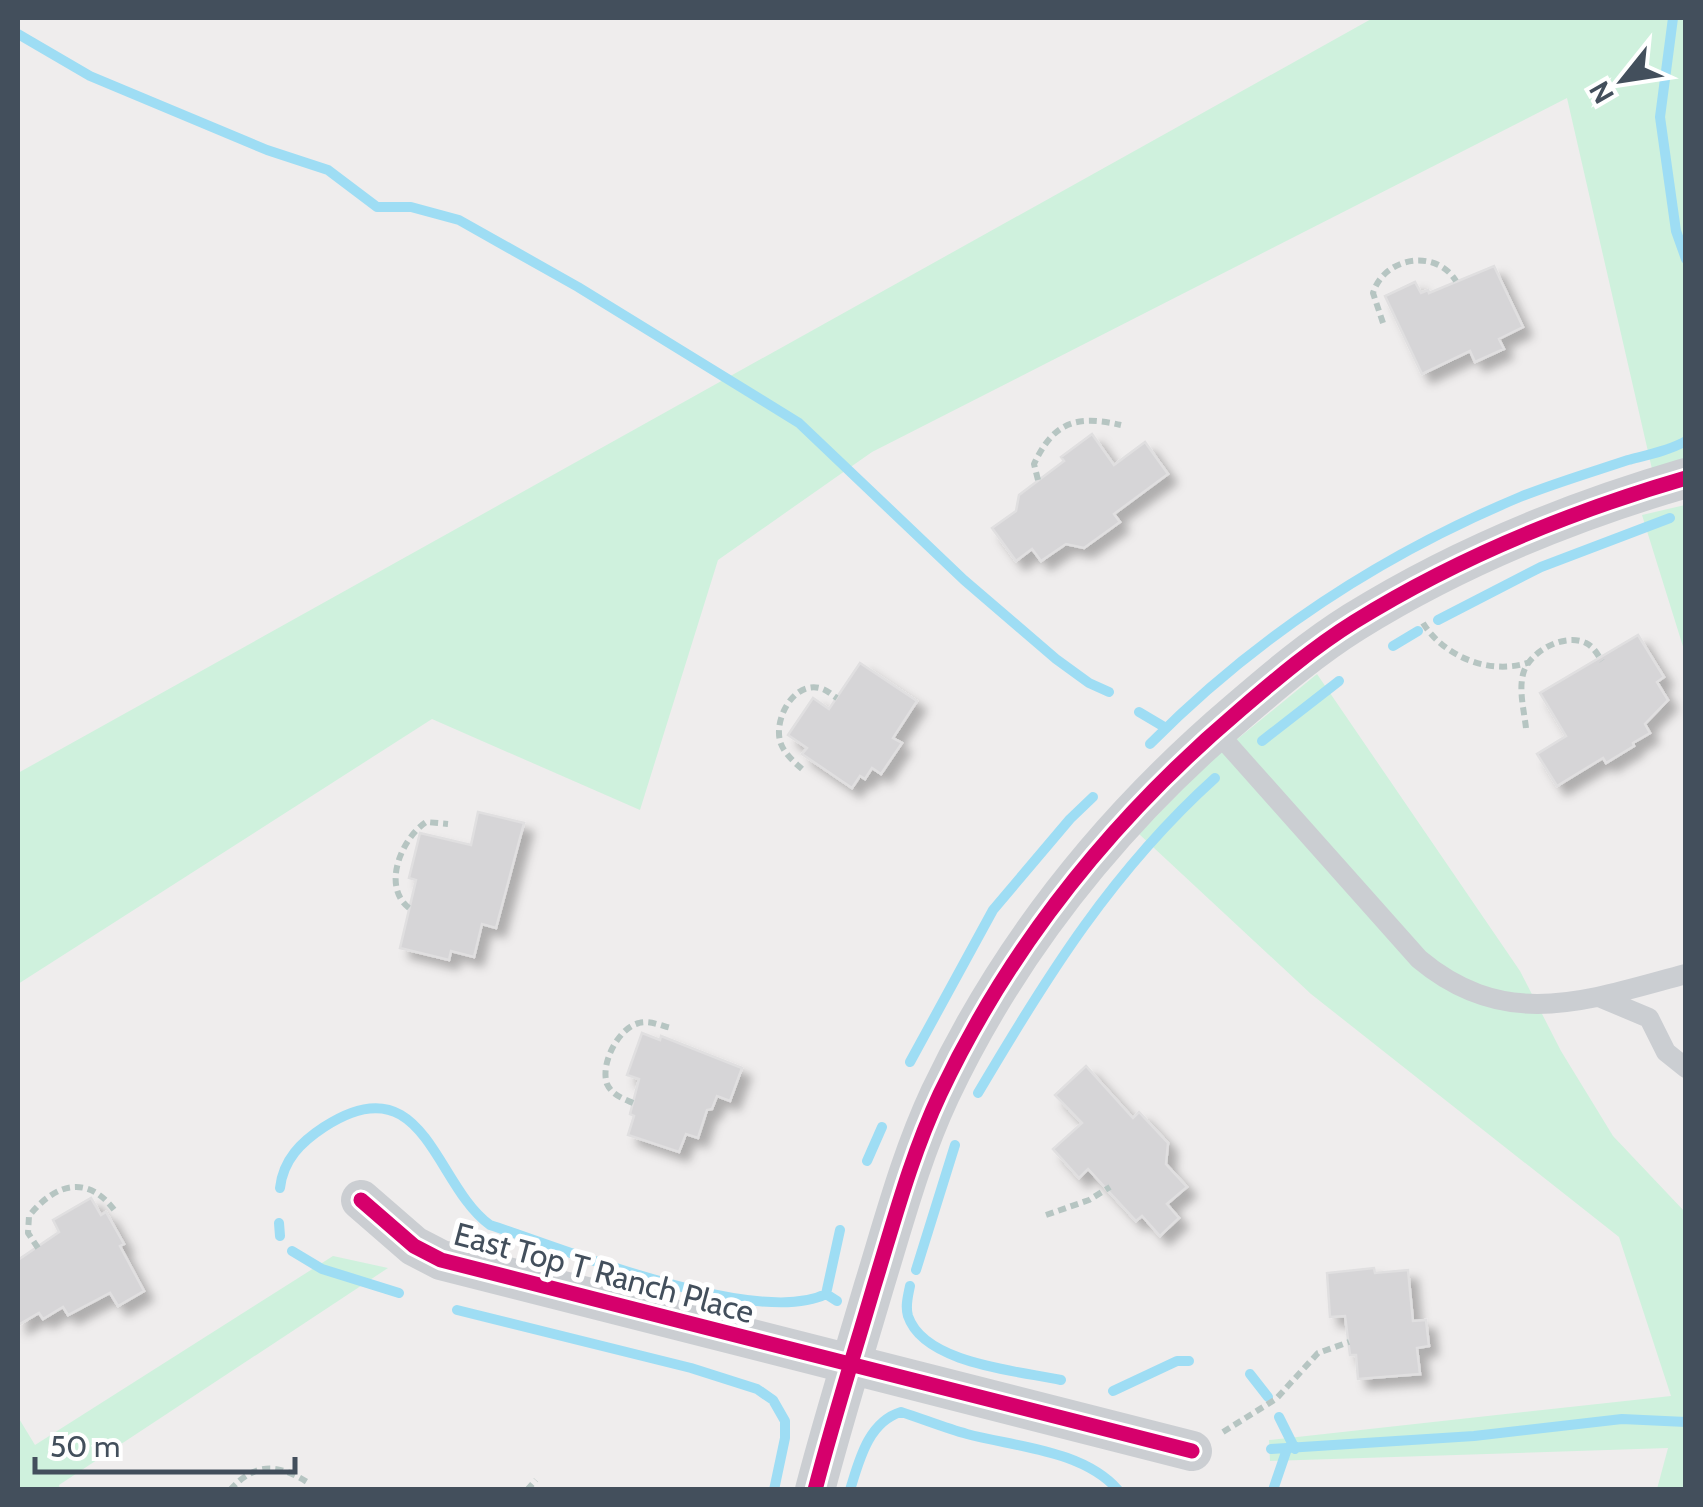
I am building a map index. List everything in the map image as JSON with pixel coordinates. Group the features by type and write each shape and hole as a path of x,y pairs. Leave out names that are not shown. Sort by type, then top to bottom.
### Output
{"street":[{"path":"815,1490 912,1160 939,1096 979,1018 1040,924 1140,800 1309,654 1404,592 1593,506 1686,478"},
{"name":"East Top T Ranch Place","path":"361,1200 414,1246 441,1260 1192,1450"}],"lane":[{"path":"1216,731 1420,959 1481,997 1552,1005 1686,974"},
{"path":"1599,997 1649,1018 1666,1052 1686,1068"}],"path":[{"path":"1382,323 1372,293 1389,270 1408,262 1434,260 1450,270 1456,280"},
{"path":"1038,480 1034,464 1057,430 1082,420 1121,426"},
{"path":"1404,592 1442,646 1491,668 1518,666 1554,644 1576,640 1594,648 1602,661"},
{"path":"1526,728 1521,686 1530,662"},
{"path":"802,769 782,746 779,725 783,710 807,690 822,689 837,698"},
{"path":"409,908 402,902 396,878 406,841 426,822 448,824"},
{"path":"633,1104 616,1095 608,1084 608,1060 613,1048 619,1038 639,1023 672,1028"},
{"path":"1046,1215 1088,1200 1110,1187"},
{"path":"38,1248 28,1233 29,1216 54,1194 92,1188 103,1194 115,1211"},
{"path":"1192,1450 1276,1399 1318,1353 1348,1342"},
{"path":"230,1490 251,1471 264,1466 291,1471 310,1484"},
{"path":"527,1490 536,1480"}],"green space":[{"path":"1373,18 1685,18 1685,460 1652,469 1567,98 872,452 718,560 640,810 432,719 18,984 18,773"},
{"path":"1686,505 1685,653 1642,515"},
{"path":"1317,674 1520,971 1561,1051 1613,1136 1685,1212 1685,1489 1657,1489 1668,1448 1270,1461 1269,1440 1671,1396 1619,1237 1311,994 1139,834 1208,763"},
{"path":"333,1256 388,1268 59,1485 60,1489 18,1489 18,1417 35,1445"}],"building":[{"path":"1494,266 1523,327 1499,339 1504,349 1475,362 1470,351 1422,374 1385,296 1415,282 1421,293 1429,293"},
{"path":"1092,434 1114,465 1145,442 1168,474 1114,514 1120,522 1084,548 1066,544 1041,561 1032,549 1016,561 992,528 1016,511 1019,495"},
{"path":"1638,635 1664,677 1657,682 1668,700 1645,724 1650,733 1634,746 1606,763 1603,758 1557,786 1537,754 1566,736 1540,693"},
{"path":"860,663 917,701 893,738 902,743 881,774 872,768 852,788 802,754 807,748 788,735 813,698 829,709"},
{"path":"478,812 524,823 496,928 482,924 474,957 451,951 449,960 400,948 416,880 409,878 420,833 471,845"},
{"path":"642,1033 660,1040 661,1036 742,1068 730,1101 717,1096 712,1109 707,1110 698,1138 686,1134 679,1152 628,1135 639,1079 627,1075"},
{"path":"1086,1066 1133,1118 1139,1112 1168,1143 1166,1164 1187,1187 1167,1204 1179,1218 1160,1236 1142,1216 1136,1221 1088,1169 1079,1178 1053,1149 1082,1123 1055,1095"},
{"path":"91,1198 101,1215 106,1212 144,1291 118,1306 110,1293 68,1315 63,1307 43,1319 39,1313 18,1325 18,1260 59,1232 53,1220"},
{"path":"1374,1268 1375,1273 1408,1270 1413,1321 1426,1320 1429,1346 1417,1348 1420,1374 1358,1379 1345,1316 1330,1317 1327,1273"}],"waterway":[{"path":"1673,18 1660,117 1676,231 1686,259"},
{"path":"18,34 90,76 267,150 328,170 377,207 411,207 459,220 578,287 799,423 964,580 1056,659 1109,692"},
{"path":"1150,744 1233,668 1370,572 1520,497 1686,441"},
{"path":"1438,620 1541,567 1670,518"},
{"path":"1393,646 1418,631"},
{"path":"1262,741 1339,681"},
{"path":"1139,712 1166,728"},
{"path":"978,1093 1056,966 1113,887 1178,813 1215,778"},
{"path":"910,1062 993,910 1093,797"},
{"path":"280,1188 289,1160 316,1133 358,1111 385,1109 406,1118 424,1136 471,1207 490,1225 611,1266 709,1293 755,1301 795,1302 826,1294 837,1301"},
{"path":"867,1161 882,1127"},
{"path":"916,1270 955,1145"},
{"path":"279,1223 280,1236"},
{"path":"826,1294 840,1230"},
{"path":"292,1251 322,1269 399,1293"},
{"path":"910,1286 908,1316 917,1332 933,1345 975,1363 1061,1380"},
{"path":"457,1310 691,1368 757,1389 773,1400 785,1421 774,1490"},
{"path":"1113,1391 1177,1361 1189,1361"},
{"path":"1250,1374 1268,1397"},
{"path":"850,1490 873,1433 901,1412 967,1434 1068,1458 1087,1466 1118,1490"},
{"path":"1279,1417 1295,1449"},
{"path":"1271,1449 1474,1436 1622,1419 1686,1422"},
{"path":"1273,1490 1287,1449"}],"cycle path":[{"path":"815,1490 904,1189 940,1094 999,986 1069,886 1108,839 1240,710 1354,622 1473,557 1599,506 1686,478"},
{"path":"361,1200 414,1246 441,1260 1192,1451"}]}
